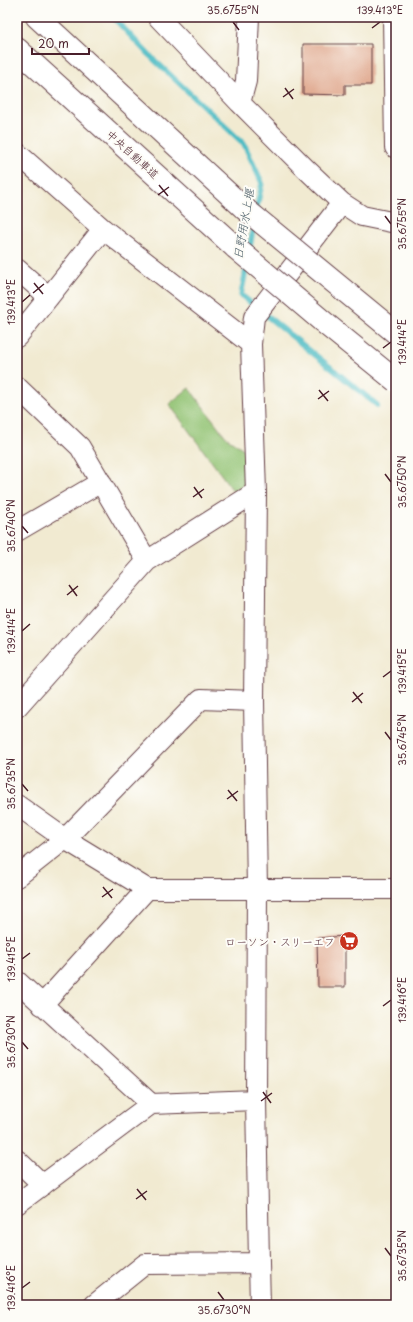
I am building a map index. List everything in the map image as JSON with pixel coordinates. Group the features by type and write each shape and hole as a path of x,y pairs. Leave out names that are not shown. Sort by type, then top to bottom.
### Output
{"main road":[{"path":"37,17 245,209 396,333"},
{"path":"394,17 396,147"},
{"name":"中央自動車道","path":"17,49 236,248 396,381"}],"street":[{"path":"158,17 240,103 342,204 362,216 396,223"},
{"path":"240,103 246,81 249,17"},
{"path":"17,153 103,229 251,344"},
{"path":"260,1305 256,1100 257,890 254,701 256,492 251,344 254,317 342,204"},
{"path":"17,337 103,229"},
{"path":"17,269 49,297"},
{"path":"17,387 80,447 147,561"},
{"path":"17,531 101,482"},
{"path":"17,707 147,561 256,492"},
{"path":"17,877 65,839 201,698 254,701"},
{"path":"17,805 65,839 147,889 396,889"},
{"path":"42,1005 147,889"},
{"path":"17,981 151,1104"},
{"path":"17,1204 151,1104 256,1100"},
{"path":"17,1160 43,1185"},
{"path":"94,1305 145,1264 259,1263"}],"green space":[{"path":"189,388 226,437 245,450 246,484 234,492 169,404"}],"building":[{"path":"303,44 371,44 371,85 345,85 345,95 303,94"},
{"path":"345,936 345,987 318,987 317,938"}],"waterway":[{"name":"日野用水上堰","path":"113,17 148,54 244,144 262,183 256,211"},
{"name":"日野用水上堰","path":"249,252 254,224"},
{"name":"日野用水上堰","path":"247,265 241,295 377,405"}],"place":[{"name":"ローソン・スリーエフ","path":"349,941"}]}
